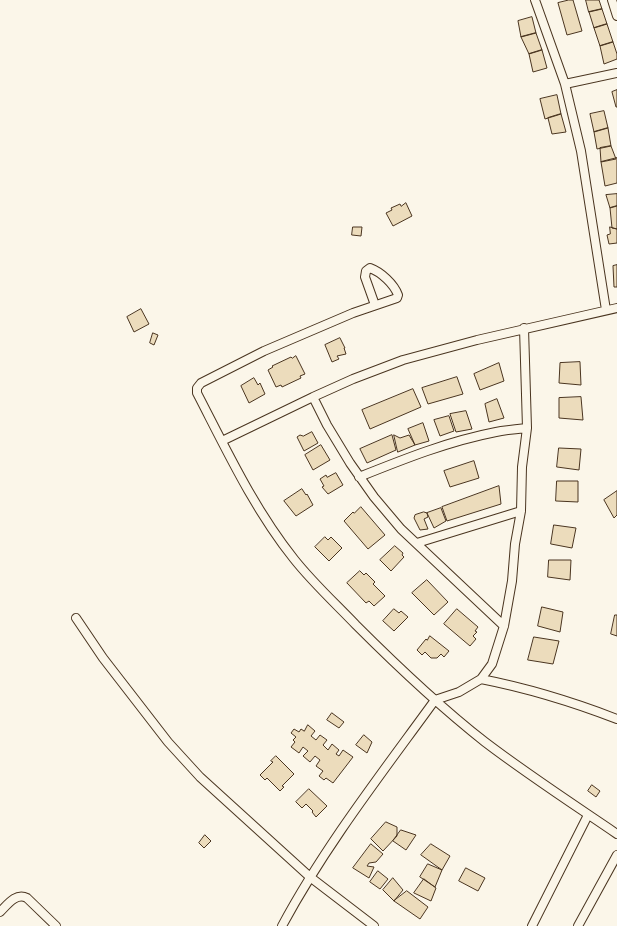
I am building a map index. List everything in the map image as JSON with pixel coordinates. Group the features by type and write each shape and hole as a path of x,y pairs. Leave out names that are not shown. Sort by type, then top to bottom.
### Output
{"street":[{"path":"535,0 565,84 581,151 606,310"},
{"path":"612,0 617,16"},
{"path":"565,84 617,73"},
{"path":"375,305 365,277 366,271 370,268 377,270 396,289 398,295 397,298 375,305 264,351 201,383 197,388 197,393 249,491 268,522 293,558 310,579 376,645 435,700 484,741 617,834"},
{"path":"222,441 353,379 403,360 524,328 617,308"},
{"path":"282,926 310,877 339,833 435,700 459,692 481,679 492,664 504,626 512,581 515,544 521,511 522,467 527,428 524,328"},
{"path":"313,397 359,477 401,529 504,626"},
{"path":"359,477 409,457 456,442 497,432 527,428"},
{"path":"417,544 521,511"},
{"path":"76,618 103,658 168,742 200,777 310,877 374,926"},
{"path":"481,679 514,686 593,710 617,719"},
{"path":"532,926 588,815"},
{"path":"581,925 617,855"},
{"path":"0,912 14,898 22,896 27,898 56,926"}],"building":[{"path":"573,0 582,31 567,35 558,3"},
{"path":"586,0 599,0 602,9 589,12"},
{"path":"602,9 607,24 594,28 589,12"},
{"path":"532,17 536,33 521,37 518,21"},
{"path":"607,24 613,42 600,46 594,28"},
{"path":"536,33 542,50 529,54 521,37"},
{"path":"613,42 617,59 604,64 600,46"},
{"path":"542,50 547,68 533,72 529,54"},
{"path":"617,90 617,107 616,107 612,92"},
{"path":"557,95 561,114 545,119 540,99"},
{"path":"604,111 608,128 594,132 590,114"},
{"path":"561,114 566,132 552,134 548,118"},
{"path":"608,128 611,146 597,149 594,132"},
{"path":"611,146 616,159 601,162 600,148"},
{"path":"617,158 617,183 605,186 601,162"},
{"path":"617,194 617,206 610,208 606,195"},
{"path":"406,203 412,216 393,226 386,213 392,210 391,208 400,204 401,206"},
{"path":"617,206 617,229 612,228 610,208"},
{"path":"353,227 362,227 361,236 352,235"},
{"path":"610,227 617,229 617,243 609,244 607,235 610,234"},
{"path":"617,265 617,287 614,287 613,266"},
{"path":"141,309 149,324 134,332 127,317"},
{"path":"153,333 158,335 154,345 150,343"},
{"path":"340,338 346,354 337,356 339,359 332,362 325,345"},
{"path":"296,356 305,374 300,376 301,378 282,387 281,385 276,387 268,370 273,367 272,366"},
{"path":"580,362 581,385 559,383 560,363"},
{"path":"499,363 504,381 480,390 474,374"},
{"path":"457,377 463,394 428,404 422,388"},
{"path":"254,378 258,385 260,383 265,394 249,403 241,386"},
{"path":"413,389 421,407 370,429 362,410"},
{"path":"581,397 583,420 559,418 559,398"},
{"path":"497,399 504,418 489,422 485,404"},
{"path":"466,411 472,429 456,432 450,414"},
{"path":"449,416 454,431 440,436 434,420"},
{"path":"423,423 429,441 415,445 408,429"},
{"path":"312,432 318,443 304,451 297,437"},
{"path":"392,435 396,450 367,463 360,449"},
{"path":"394,435 400,438 409,435 415,445 398,452"},
{"path":"321,445 330,460 313,470 305,455"},
{"path":"559,448 581,449 579,470 557,467"},
{"path":"474,461 479,478 450,487 444,471"},
{"path":"336,473 343,485 328,494 322,487 324,486 320,479 326,475 327,477"},
{"path":"557,481 578,481 578,502 556,501"},
{"path":"499,486 501,504 447,521 442,507"},
{"path":"302,489 306,495 307,494 313,505 296,516 284,501"},
{"path":"617,491 617,515 614,518 604,500"},
{"path":"361,507 385,535 368,549 344,521 353,512 354,513"},
{"path":"441,508 446,521 434,528 427,513"},
{"path":"424,512 427,513 428,517 424,519 428,529 420,530 414,518 415,515"},
{"path":"554,525 576,528 572,548 551,544"},
{"path":"325,537 328,540 331,537 342,548 329,561 315,547"},
{"path":"395,546 403,553 402,555 404,557 391,571 380,560"},
{"path":"549,560 571,560 570,580 548,577"},
{"path":"360,571 364,575 366,573 375,582 373,584 385,596 374,606 369,601 366,603 347,583"},
{"path":"427,580 448,602 434,615 412,593"},
{"path":"542,607 563,612 560,632 538,626"},
{"path":"394,609 399,613 401,611 408,617 394,631 383,621"},
{"path":"457,609 478,627 475,631 477,632 473,636 476,639 470,646 444,624"},
{"path":"615,615 617,615 617,636 611,634"},
{"path":"430,636 449,651 444,657 441,654 437,658 431,658 425,652 422,655 417,650"},
{"path":"534,637 559,641 553,664 528,660"},
{"path":"332,713 344,722 339,728 327,720"},
{"path":"308,725 315,731 311,736 316,740 320,735 327,740 323,745 328,750 332,744 339,750 336,754 339,756 343,750 353,757 333,783 326,778 324,780 319,776 323,771 316,766 320,760 315,756 310,762 303,756 308,751 303,747 299,753 291,747 295,742 293,740 296,737 291,733 294,729 299,732 301,729 304,731"},
{"path":"364,735 372,742 367,753 356,745"},
{"path":"276,756 294,774 282,786 284,787 280,791 267,778 265,780 260,775 273,762 271,761"},
{"path":"592,785 600,791 596,797 588,791"},
{"path":"309,789 327,806 316,817 312,812 313,811 306,804 302,808 296,802"},
{"path":"386,822 397,827 397,836 383,851 371,839"},
{"path":"401,830 416,835 406,850 393,841"},
{"path":"205,835 211,841 204,848 199,843"},
{"path":"371,844 383,854 376,862 369,863 367,866 374,867 369,878 353,868"},
{"path":"431,844 450,856 442,870 421,855"},
{"path":"428,864 442,870 435,887 420,877"},
{"path":"466,868 485,878 478,891 459,881"},
{"path":"378,871 388,879 380,889 370,882"},
{"path":"393,878 403,890 394,901 383,890"},
{"path":"424,879 436,888 431,901 414,893"},
{"path":"407,891 428,907 420,919 394,901"}]}
